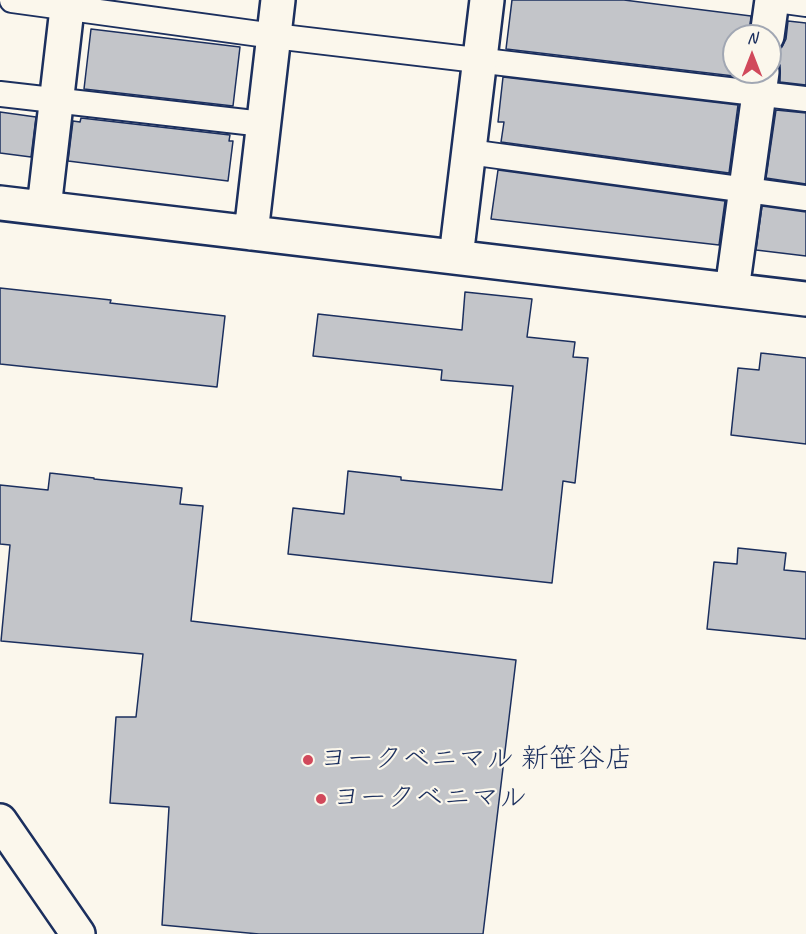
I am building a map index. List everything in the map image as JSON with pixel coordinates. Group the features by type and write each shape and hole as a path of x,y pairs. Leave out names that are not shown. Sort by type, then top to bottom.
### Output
{"street":[{"path":"251,233 278,0"},
{"path":"456,257 487,0"},
{"path":"769,24 772,0"},
{"path":"44,208 67,3"},
{"path":"732,290 761,84"},
{"path":"0,203 806,299"},
{"path":"0,821 78,934"}],"lane":[{"path":"12,0 67,3 274,36 480,59 722,79"},
{"path":"777,0 806,4"},
{"path":"766,84 806,99"},
{"path":"0,94 263,124"},
{"path":"469,152 806,198"}],"building":[{"path":"512,0 624,0 751,16 750,24 722,24 722,75 506,49"},
{"path":"788,21 806,23 806,85 782,82 782,47 786,39"},
{"path":"91,29 240,47 233,106 84,89"},
{"path":"503,77 738,105 729,173 501,142 504,122 498,122"},
{"path":"776,110 806,113 806,184 766,178"},
{"path":"0,112 36,117 31,157 0,153"},
{"path":"81,118 230,135 229,141 233,141 228,181 68,161 73,121 80,122"},
{"path":"498,170 725,201 719,245 491,219"},
{"path":"762,206 806,212 806,256 756,250"},
{"path":"0,288 225,316 217,387 0,364"},
{"path":"465,292 532,299 527,337 575,342 573,357 588,358 575,483 563,481 552,583 288,554 293,508 344,514 348,471 401,477 401,480 502,490 513,386 441,380 442,370 313,356 318,314 462,330"},
{"path":"761,353 806,358 806,444 731,435 738,368 759,370"},
{"name":"ヨークベニマル 新笹谷店","path":"50,473 182,488 180,504 203,506 191,621 516,660 483,934 259,934 162,925 169,807 110,803 116,717 136,717 143,654 1,641 10,545 0,544 0,485 48,490"},
{"path":"738,548 786,553 784,570 806,572 806,639 707,629 714,562 737,564"}],"place":[{"name":"ヨークベニマル 新笹谷店","path":"308,760"},
{"name":"ヨークベニマル","path":"321,799"}]}
